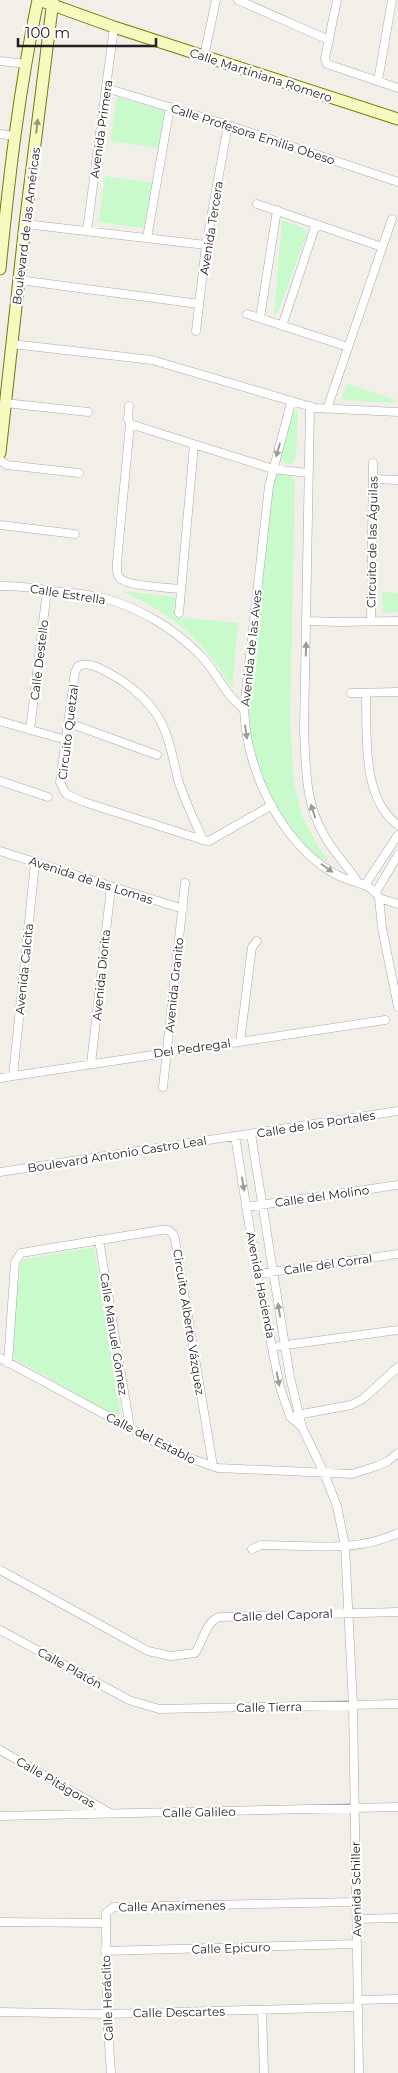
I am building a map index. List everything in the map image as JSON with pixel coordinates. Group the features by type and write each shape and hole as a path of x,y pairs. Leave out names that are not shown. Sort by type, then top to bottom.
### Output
{"main road":[{"name":"Calle Martiniana Romero","path":"39,0 53,3 114,27 398,119"},
{"name":"Boulevard de las Américas","path":"0,269 3,211 25,64 39,0"},
{"name":"Boulevard de las Américas","path":"0,453 25,224 53,3"}],"street":[{"path":"204,56 216,0"},
{"path":"238,0 329,40"},
{"path":"336,0 325,58 330,65 398,88"},
{"path":"378,81 392,0"},
{"name":"Avenida Primera","path":"87,231 114,27"},
{"path":"0,61 25,64"},
{"name":"Calle Profesora Emilia Obeso","path":"106,88 228,125 398,182"},
{"path":"147,238 170,107"},
{"name":"Avenida Tercera","path":"196,331 206,246 228,125"},
{"path":"0,134 14,136"},
{"path":"257,204 382,247"},
{"path":"260,318 277,210"},
{"path":"327,409 392,218"},
{"path":"25,224 206,246"},
{"path":"282,326 316,224"},
{"path":"19,280 199,304"},
{"path":"247,314 348,347"},
{"path":"12,344 160,362 291,403 327,409 398,412"},
{"path":"5,403 88,412"},
{"name":"Avenida de las Aves","path":"291,403 272,469 264,528 244,709 247,736 252,758 272,805 302,848 338,876 357,881 377,895 398,904"},
{"path":"129,406 128,419 130,424 116,562 118,575 121,579 130,583 180,589"},
{"name":"Avenida de las Aves","path":"310,406 304,730 307,781 311,804 322,833 357,881"},
{"path":"130,424 272,469 308,473"},
{"path":"179,613 194,445"},
{"path":"0,460 7,465 79,472"},
{"name":"Circuito de las Águilas","path":"371,621 373,463"},
{"path":"373,479 398,480"},
{"path":"0,525 75,534"},
{"name":"Calle Estrella","path":"0,586 47,590 102,598 142,614 178,634 211,667 233,699 244,709"},
{"name":"Calle Destello","path":"30,730 47,590"},
{"path":"307,621 398,620"},
{"name":"Circuito Quetzal","path":"88,664 101,668 122,681 152,708 165,728 179,783 203,840 75,799 66,794 60,782 75,672 80,665 88,664"},
{"path":"351,693 398,692"},
{"path":"366,693 368,751 372,785 390,819 398,825"},
{"path":"0,721 59,738"},
{"path":"69,723 157,755"},
{"path":"0,781 48,797"},
{"path":"203,840 213,839 272,805"},
{"path":"365,885 398,835"},
{"name":"Avenida de las Lomas","path":"0,851 183,910"},
{"path":"398,855 377,895 398,1007"},
{"name":"Avenida Calcita","path":"13,1076 35,863"},
{"name":"Avenida Granito","path":"163,1087 185,883"},
{"name":"Avenida Diorita","path":"91,1064 111,887"},
{"path":"240,1042 252,947 257,941"},
{"name":"Del Pedregal","path":"0,1078 385,1020"},
{"name":"Calle de los Portales","path":"235,1136 398,1111"},
{"name":"Avenida Hacienda","path":"251,1134 284,1345 302,1427 324,1473 342,1523 346,1546 353,1705"},
{"name":"Avenida Hacienda","path":"235,1136 258,1274 280,1387 290,1417 302,1427"},
{"name":"Boulevard Antonio Castro Leal","path":"0,1172 235,1136"},
{"name":"Calle del Molino","path":"246,1207 398,1185"},
{"name":"Circuito Alberto Vázquez","path":"8,1363 15,1262 17,1257 26,1252 166,1230 173,1234 213,1466"},
{"name":"Calle Manuel Gómez","path":"99,1240 130,1428"},
{"name":"Calle del Corral","path":"258,1274 398,1254"},
{"path":"272,1348 398,1330"},
{"name":"Calle del Establo","path":"0,1358 178,1454 229,1470 342,1474 365,1471 388,1461 398,1452"},
{"path":"290,1417 351,1405 363,1399 398,1367"},
{"path":"252,1549 262,1545 346,1546 379,1541 398,1532"},
{"name":"Calle del Caporal","path":"0,1570 119,1637 162,1656 195,1653 211,1623 216,1618 349,1612 398,1612"},
{"name":"Calle Platón","path":"0,1630 140,1704"},
{"name":"Calle Tierra","path":"140,1704 160,1708 398,1704"},
{"name":"Avenida Schiller","path":"353,1705 359,2073"},
{"name":"Calle Pitágoras","path":"0,1750 112,1814"},
{"name":"Calle Galileo","path":"0,1816 398,1808"},
{"name":"Calle Anaxímenes","path":"0,1922 106,1923 106,1913 114,1907 356,1902"},
{"path":"356,1919 398,1918"},
{"name":"Calle Heráclito","path":"106,1923 105,1951 110,2073"},
{"name":"Calle Epicuro","path":"105,1951 357,1944"},
{"name":"Calle Descartes","path":"0,2012 107,2014 262,2011 398,1999"},
{"path":"262,2011 264,2073"}],"green space":[{"path":"117,97 165,111 160,148 110,141"},
{"path":"105,176 154,183 148,229 99,222"},
{"path":"282,220 305,229 307,234 278,312 274,314"},
{"path":"347,384 396,400 395,403 341,400"},
{"path":"293,410 298,413 296,457 292,463 288,464 279,460"},
{"path":"280,473 290,474 295,481 290,720 294,783 302,816 319,848 330,863 314,855 288,826 267,795 245,731 271,477"},
{"path":"122,591 175,597 174,617 238,623 232,689 210,655 186,630 157,610"},
{"path":"382,592 398,593 398,612 383,613"},
{"path":"94,1247 121,1413 118,1417 10,1356 21,1260"}]}
